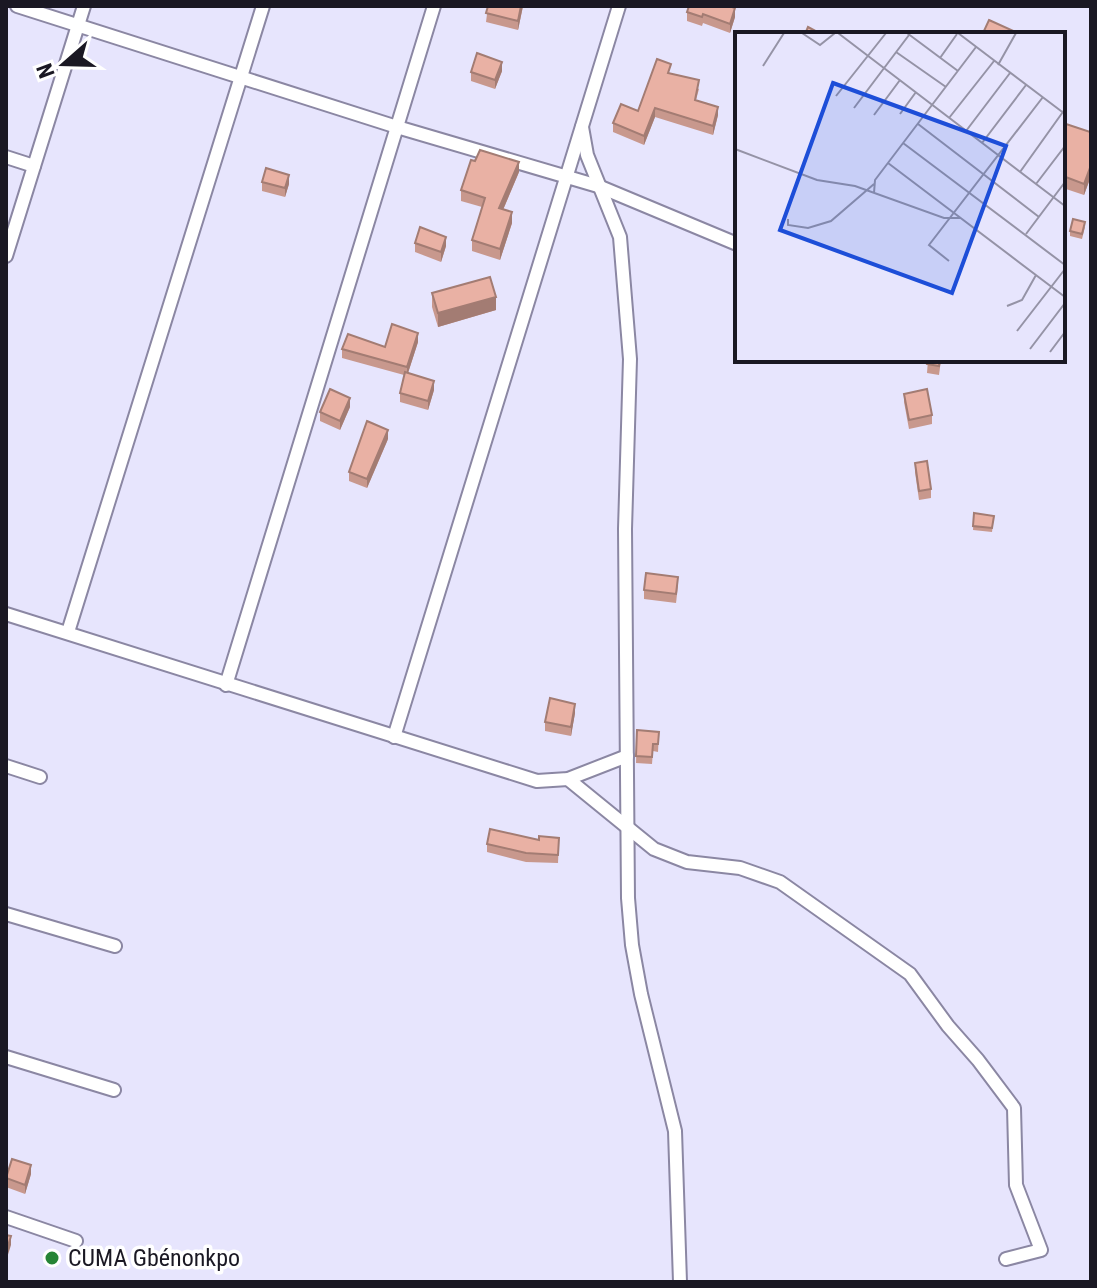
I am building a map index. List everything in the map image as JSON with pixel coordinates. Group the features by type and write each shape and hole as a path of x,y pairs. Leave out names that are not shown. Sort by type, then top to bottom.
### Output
{"street":[{"path":"17,6 397,127 598,186 735,243"},
{"path":"6,256 84,6"},
{"path":"68,632 263,6"},
{"path":"226,685 434,6"},
{"path":"394,737 619,6"},
{"path":"582,127 587,155 620,237 630,359 625,529 626,826 632,945 654,1055 675,1131 680,1282"},
{"path":"6,157 34,166"},
{"path":"6,614 537,781 568,779 627,756"},
{"path":"6,766 40,777"},
{"path":"568,779 654,849 687,862 740,868 780,882 910,974 1014,1108 1016,1185 1041,1250 1006,1259"},
{"path":"6,914 115,946"},
{"path":"6,1057 114,1090"},
{"path":"6,1217 76,1241"}],"building":[{"path":"488,6 521,6 518,21 486,13"},
{"path":"689,6 735,8 730,24 687,12"},
{"path":"989,20 1016,32 983,32"},
{"path":"477,53 502,62 495,80 471,72"},
{"path":"657,59 671,64 668,73 699,80 695,100 718,107 713,126 655,108 644,136 613,123 621,104 638,111"},
{"path":"1065,124 1090,132 1091,127 1091,165 1084,184 1065,177"},
{"path":"480,150 519,162 499,208 512,212 500,249 472,240 485,198 461,190 471,160 475,161"},
{"path":"266,168 289,175 285,188 262,182"},
{"path":"1073,219 1085,222 1082,234 1070,231"},
{"path":"420,227 446,237 441,252 415,243"},
{"path":"490,277 496,297 438,313 432,293"},
{"path":"392,324 418,333 407,367 342,349 348,334 385,347"},
{"path":"405,372 434,381 428,401 400,393"},
{"path":"330,389 350,398 340,421 320,412"},
{"path":"927,389 932,415 909,420 904,394"},
{"path":"367,421 388,430 367,479 349,472"},
{"path":"927,461 931,489 919,491 915,463"},
{"path":"974,513 994,516 992,528 973,526"},
{"path":"646,573 678,577 676,594 644,590"},
{"path":"550,698 575,704 571,727 545,722"},
{"path":"637,730 659,732 658,744 653,744 652,757 636,756"},
{"path":"490,829 539,840 539,836 559,838 558,855 526,853 487,844"},
{"path":"12,1159 31,1165 25,1185 6,1178"},
{"path":"6,1235 11,1236 6,1252"}],"place":[{"name":"CUMA Gbénonkpo","path":"52,1258"}]}
